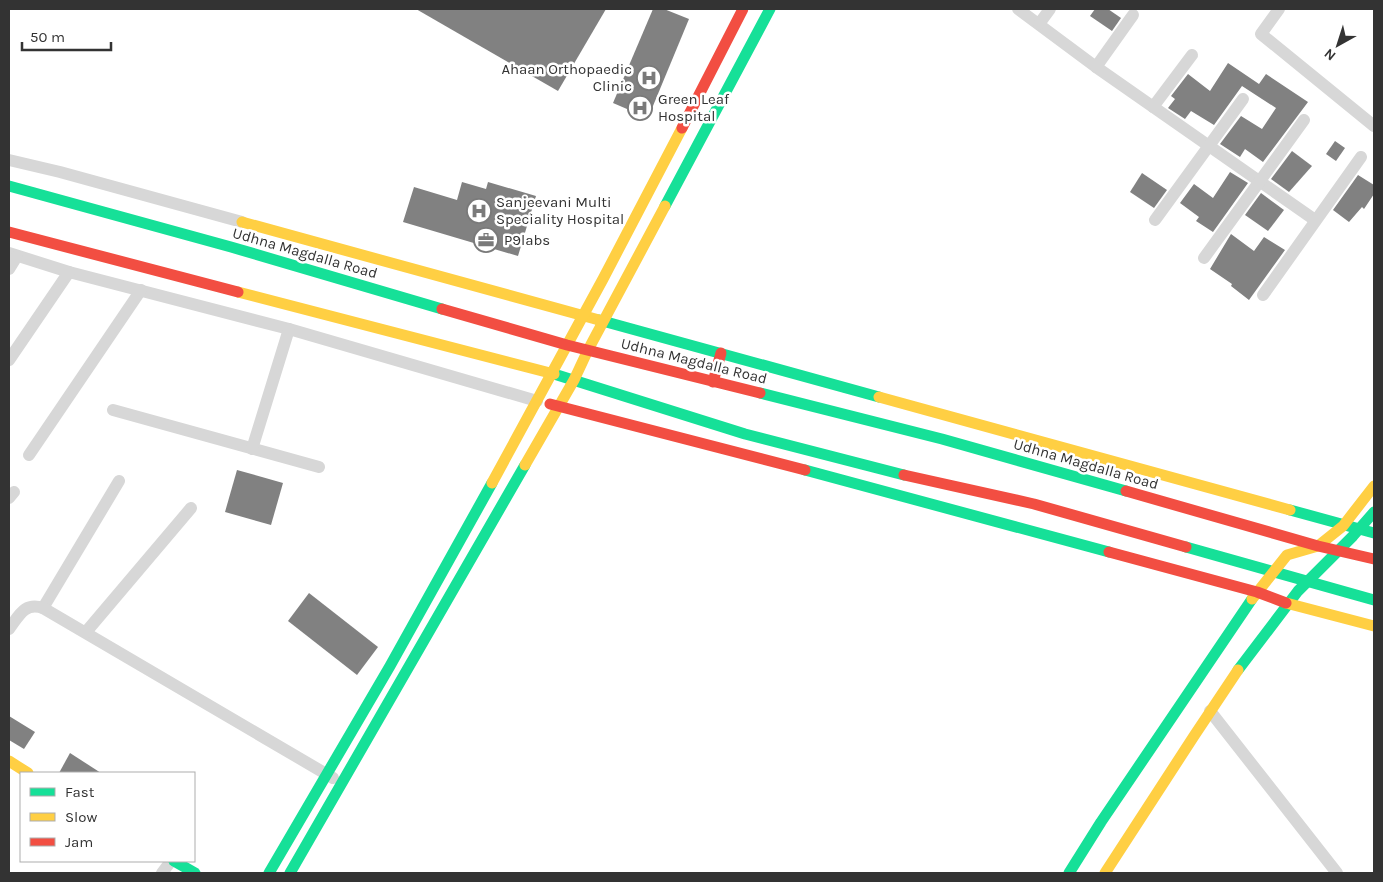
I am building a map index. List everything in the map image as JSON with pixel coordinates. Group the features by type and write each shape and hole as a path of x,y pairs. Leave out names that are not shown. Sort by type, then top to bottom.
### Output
{"street":[{"path":"269,873 328,776 751,14 770,9"},
{"path":"1018,9 1096,67 1315,220"},
{"path":"1039,24 1050,9"},
{"path":"1279,9 1261,34 1374,126"},
{"path":"290,873 574,380 751,14"},
{"path":"1096,67 1133,15"},
{"path":"1153,107 1192,56"},
{"path":"1155,220 1243,99"},
{"path":"1204,258 1304,120"},
{"path":"1263,295 1361,157"},
{"path":"9,160 60,172 584,315 1374,533"},
{"name":"Udhna Magdalla Road","path":"9,186 232,247 567,345 942,439 1318,546 1374,559"},
{"path":"9,232 552,373 745,434 883,470 1034,504 1374,600"},
{"path":"9,269 13,255 69,272 289,329 559,406 1257,592 1288,604 1374,626"},
{"path":"9,360 69,272"},
{"path":"29,455 141,290"},
{"path":"252,449 289,329"},
{"path":"713,382 722,353"},
{"path":"113,410 319,467"},
{"path":"43,608 119,481"},
{"path":"1069,873 1101,822 1273,571 1286,556 1318,546 1343,526 1374,486"},
{"path":"86,632 191,508"},
{"path":"1105,873 1210,711 1288,604 1306,582 1361,530 1374,512"},
{"path":"9,629 25,608 35,606 43,608 342,783"},
{"path":"1210,711 1337,873"},
{"path":"9,762 26,772"},
{"path":"162,873 172,862"},
{"path":"175,862 195,873"}],"building":[{"path":"416,9 606,9 558,91"},
{"path":"653,9 664,9 689,19 648,118 613,103"},
{"path":"1095,9 1108,9 1121,18 1112,31 1090,16"},
{"path":"1228,63 1259,84 1266,74 1308,102 1263,162 1245,149 1240,157 1220,144 1241,116 1262,129 1276,108 1242,86 1214,125 1191,111 1185,119 1168,108 1175,99 1171,96 1188,74 1210,91"},
{"path":"1335,141 1345,148 1336,161 1326,154"},
{"path":"1292,151 1312,166 1289,192 1271,179"},
{"path":"1230,172 1248,183 1213,232 1196,221 1199,217 1180,203 1194,184 1213,198"},
{"path":"1142,173 1167,190 1154,208 1130,192"},
{"path":"1358,175 1374,185 1374,194 1364,209 1362,207 1349,222 1333,210"},
{"path":"462,182 486,189 488,182 536,196 518,256 403,222 414,187 457,200"},
{"path":"1261,193 1284,210 1268,231 1245,215"},
{"path":"1231,234 1254,251 1264,237 1285,250 1249,300 1231,286 1232,284 1210,269"},
{"path":"237,470 283,483 271,525 225,512"},
{"path":"309,593 378,647 357,675 288,621"},
{"path":"9,716 35,732 24,749 9,740"},
{"path":"70,753 99,772 60,772"}],"traffic: fast":[{"path":"665,206 770,9"},
{"path":"9,186 231,247 442,309"},
{"path":"599,320 879,397"},
{"path":"554,374 745,434 904,475"},
{"path":"760,393 942,439 1126,491"},
{"path":"290,873 525,465"},
{"path":"805,470 1109,552"},
{"path":"269,873 390,666 492,483"},
{"path":"1290,510 1374,533"},
{"path":"1238,670 1298,591 1353,536 1374,512"},
{"path":"1186,547 1374,600"},
{"path":"1069,873 1101,822 1252,599"},
{"path":"176,862 195,873"}],"traffic: slow":[{"path":"492,483 603,279 682,128"},
{"path":"525,465 574,380 665,206"},
{"path":"242,222 599,320"},
{"path":"238,292 554,374"},
{"path":"879,397 1290,510"},
{"path":"1252,599 1287,555 1318,546 1343,526 1374,486"},
{"path":"1286,603 1374,626"},
{"path":"1105,873 1238,670"},
{"path":"9,761 26,772"}],"traffic: jam":[{"path":"682,128 743,9"},
{"path":"9,232 238,292"},
{"path":"442,309 567,345 760,393"},
{"path":"713,382 721,353"},
{"path":"550,404 805,470"},
{"path":"904,475 1034,504 1186,547"},
{"path":"1126,491 1318,546 1374,559"},
{"path":"1109,552 1257,592 1286,603"}],"place":[{"name":"Ahaan Orthopaedic Clinic","path":"649,78"},
{"name":"Green Leaf Hospital","path":"640,108"},
{"name":"Sanjeevani Multi Speciality Hospital","path":"479,211"},
{"name":"P9labs","path":"486,240"}]}
